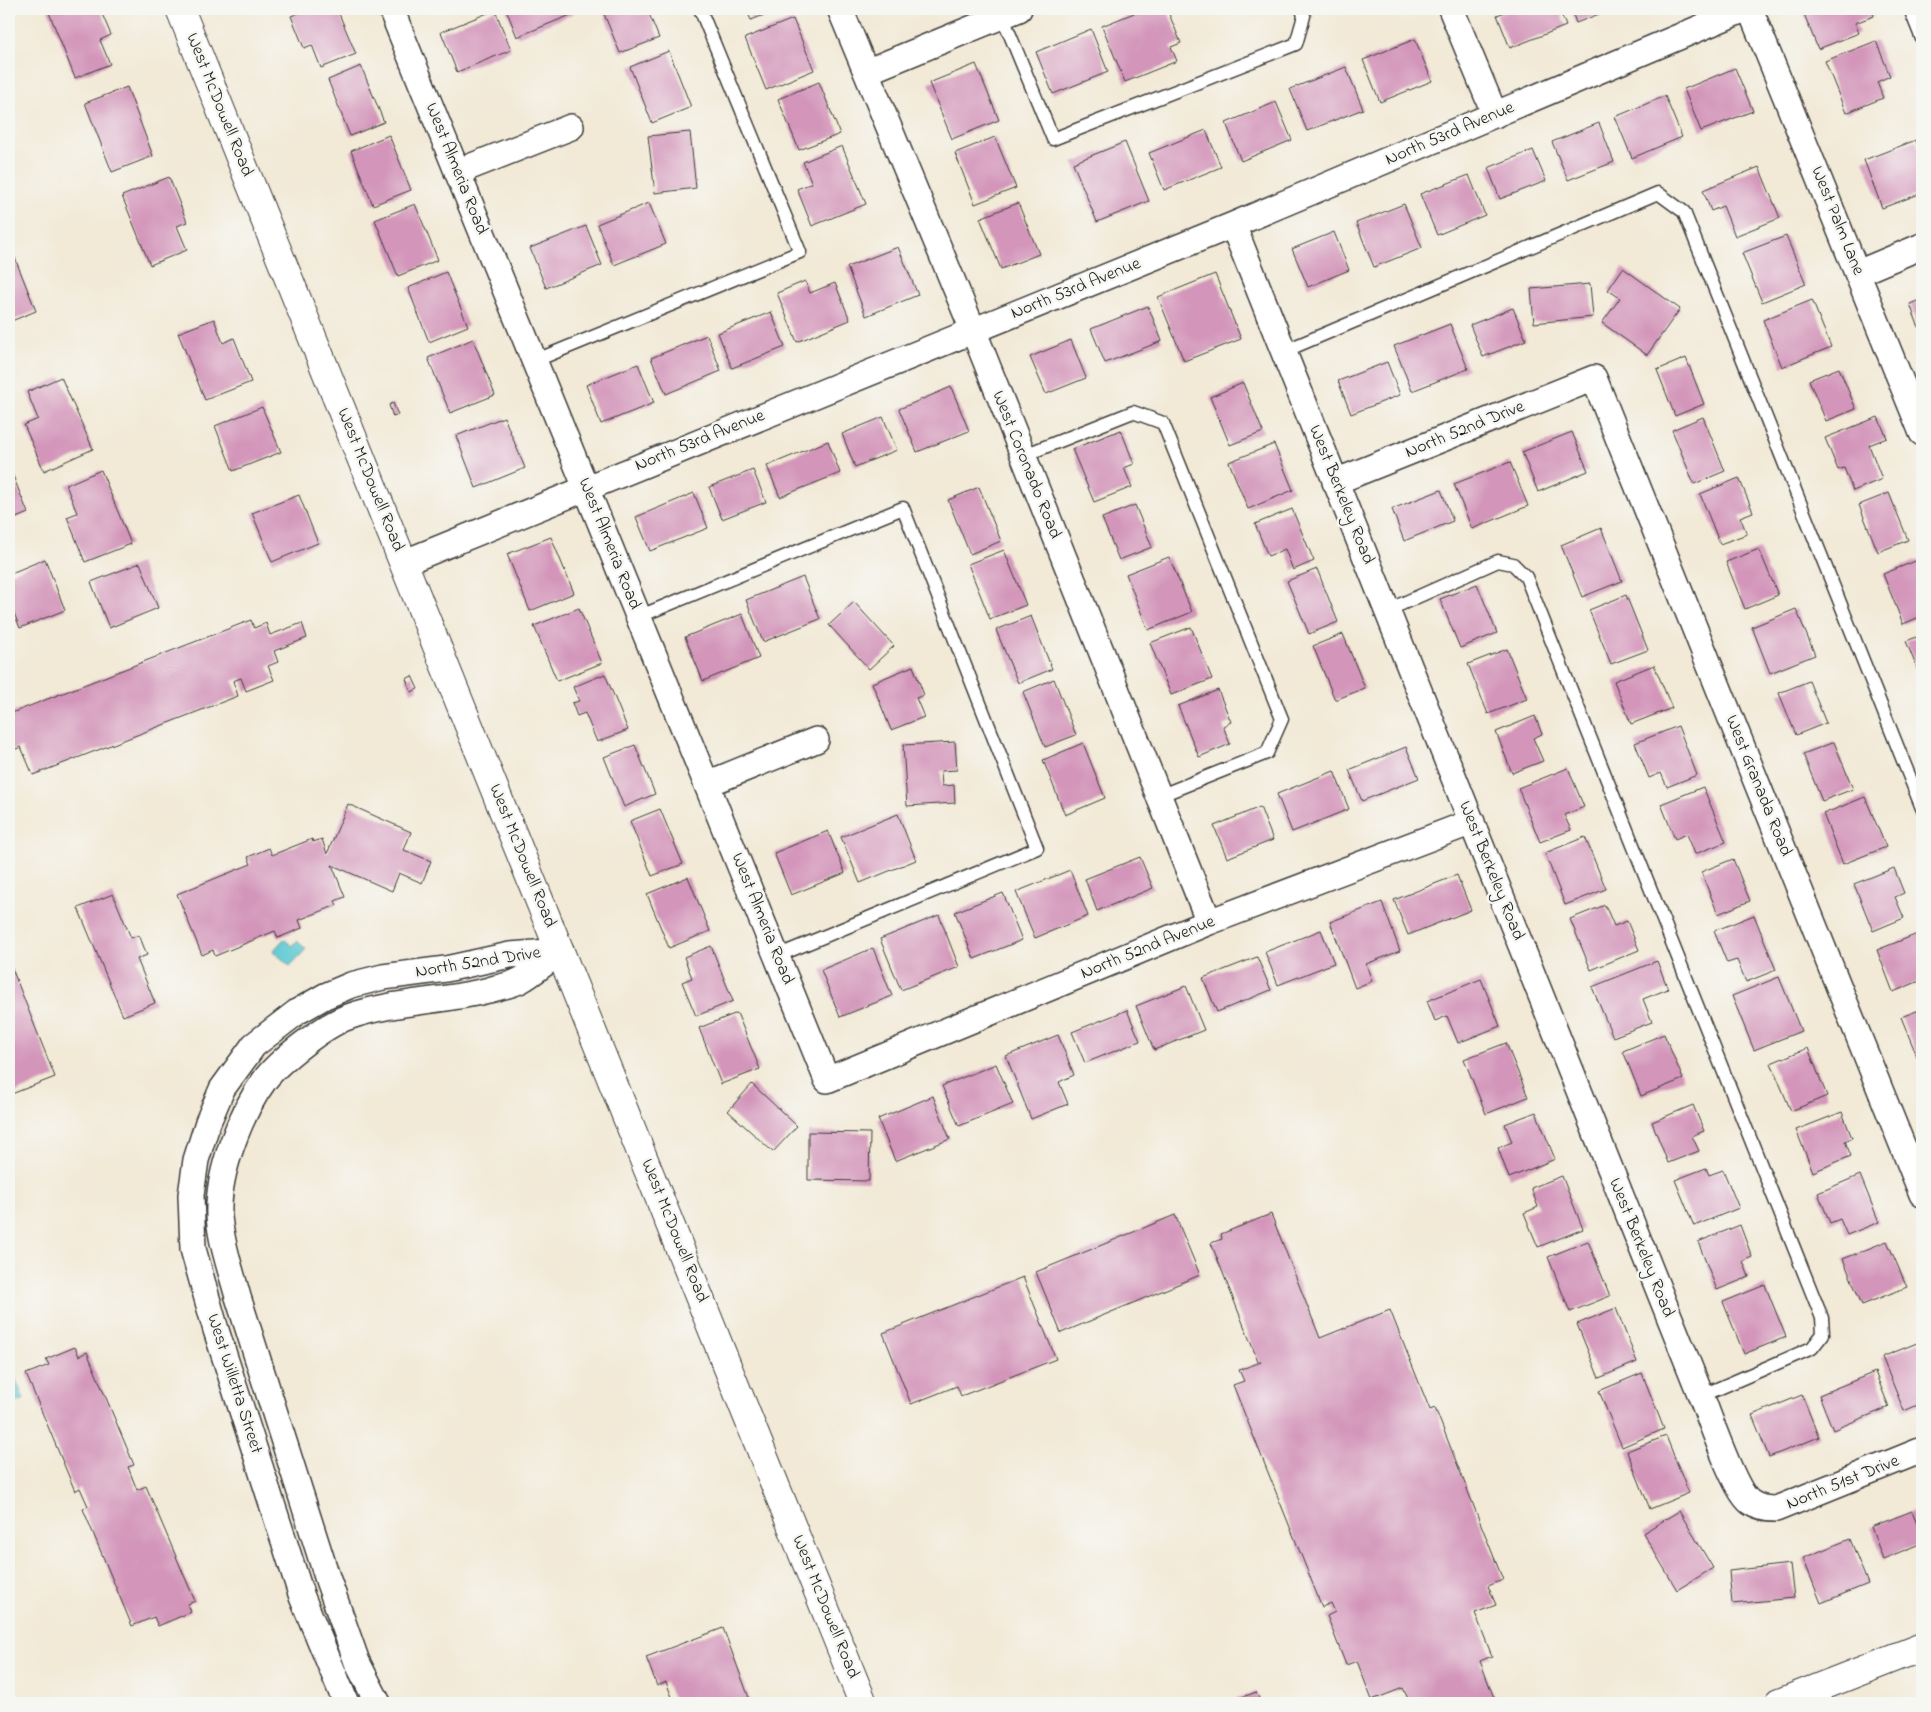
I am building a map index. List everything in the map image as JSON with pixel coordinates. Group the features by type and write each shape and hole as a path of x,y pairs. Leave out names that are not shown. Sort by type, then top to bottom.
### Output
{"main road":[{"name":"West McDowell Road","path":"180,9 863,1703"},
{"path":"1779,1703 1922,1647"}],"street":[{"name":"West Almeria Road","path":"390,9 827,1080"},
{"name":"West Coronado Road","path":"840,9 973,331 1209,922"},
{"path":"1451,9 1495,115"},
{"name":"North 53rd Avenue","path":"403,563 1233,225 1745,9"},
{"name":"West Palm Lane","path":"1750,9 1858,272 1916,398 1922,433"},
{"path":"866,72 1007,11"},
{"path":"457,172 571,128"},
{"name":"West Berkeley Road","path":"1233,225 1282,352 1388,610 1701,1396 1738,1485 1748,1501 1762,1509"},
{"path":"1858,272 1922,246"},
{"name":"North 52nd Drive","path":"1335,482 1594,378"},
{"name":"West Granada Road","path":"1594,378 1922,1194"},
{"path":"707,784 816,740"},
{"name":"North 52nd Avenue","path":"827,1080 1209,922 1472,822"},
{"name":"North 52nd Drive","path":"241,1063 254,1045 297,1012 351,985 384,977 446,969 510,955 561,951"},
{"name":"North 52nd Drive","path":"264,1080 312,1037 347,1017 389,1006 473,994 512,983 521,980 561,951"},
{"name":"West Willetta Street","path":"241,1063 222,1089 208,1122 196,1160 190,1213 193,1249 216,1330 302,1596 346,1703"},
{"name":"West Willetta Street","path":"264,1080 236,1136 223,1175 219,1216 226,1253 238,1297 328,1580 357,1662 378,1703"},
{"name":"North 51st Drive","path":"1762,1509 1776,1510 1922,1450"}],"lane":[{"path":"534,361 800,252 700,9"},
{"path":"1007,11 1054,139 1296,44 1304,16 1302,9"},
{"path":"1910,9 1922,40"},
{"path":"1282,352 1658,193 1684,212 1922,808"},
{"path":"1022,456 1133,412 1162,423 1282,720 1267,753 1159,796"},
{"path":"638,617 903,508 1037,848 777,956"},
{"path":"1388,610 1498,560 1513,564 1526,578 1822,1318 1823,1334 1812,1348 1701,1396"}],"water":[{"path":"284,939 292,946 297,941 306,949 290,966 273,951"},
{"path":"9,1364 24,1399 9,1406"}],"building":[{"path":"100,9 111,35 100,40 110,64 75,78 48,10"},
{"path":"309,9 337,9 356,54 321,68 312,45 304,48 291,16"},
{"path":"506,9 571,9 573,14 517,37"},
{"path":"602,9 647,9 659,38 620,53"},
{"path":"746,9 780,9 751,20"},
{"path":"894,9 907,9 896,13"},
{"path":"1144,9 1167,9 1181,43 1171,47 1177,61 1125,82 1102,26"},
{"path":"1513,9 1559,9 1566,26 1510,48 1497,15"},
{"path":"1571,9 1612,9 1576,23"},
{"path":"1802,9 1871,9 1874,16 1855,23 1859,33 1818,49"},
{"path":"495,10 511,50 457,72 441,32"},
{"path":"793,19 814,70 766,90 745,38"},
{"path":"1091,29 1108,72 1053,94 1036,52"},
{"path":"1415,39 1432,81 1380,102 1363,60"},
{"path":"1876,41 1890,76 1877,82 1883,98 1846,113 1825,61"},
{"path":"669,51 691,107 652,123 630,67"},
{"path":"976,64 999,120 952,139 929,83"},
{"path":"361,66 384,122 350,136 328,80"},
{"path":"1346,67 1363,109 1307,131 1290,89"},
{"path":"1735,68 1753,111 1701,131 1684,89"},
{"path":"819,82 840,134 799,150 778,99"},
{"path":"127,87 153,156 112,172 85,103"},
{"path":"1665,96 1682,137 1632,158 1615,117"},
{"path":"1276,102 1292,140 1241,161 1226,123"},
{"path":"1599,123 1614,162 1568,180 1552,142"},
{"path":"1206,130 1221,167 1164,190 1149,153"},
{"path":"690,132 696,188 655,193 648,136"},
{"path":"389,135 411,190 373,205 351,151"},
{"path":"995,137 1016,188 975,204 955,153"},
{"path":"1916,140 1922,157 1922,193 1882,208 1864,160"},
{"path":"1125,142 1149,201 1097,222 1073,163"},
{"path":"842,146 866,204 812,226 797,189 812,183 803,162"},
{"path":"1533,150 1546,181 1500,199 1488,168"},
{"path":"1759,167 1780,218 1735,236 1723,206 1711,211 1703,190"},
{"path":"1469,175 1485,215 1437,235 1420,194"},
{"path":"169,177 187,222 177,226 187,250 150,265 122,196"},
{"path":"649,203 666,244 614,265 597,224"},
{"path":"1018,203 1039,254 1001,269 980,218"},
{"path":"415,204 438,260 398,276 375,220"},
{"path":"1404,204 1422,248 1374,267 1356,223"},
{"path":"586,226 602,265 546,288 530,248"},
{"path":"1334,232 1349,270 1308,287 1292,249"},
{"path":"1786,236 1806,284 1762,302 1742,253"},
{"path":"9,243 36,311 9,322"},
{"path":"898,247 918,295 866,316 847,267"},
{"path":"1623,268 1680,309 1647,355 1602,323 1620,298 1608,290"},
{"path":"446,272 468,326 429,342 408,288"},
{"path":"1215,274 1241,339 1184,361 1158,297"},
{"path":"805,281 810,293 835,283 850,320 797,342 777,293"},
{"path":"1590,284 1593,317 1534,323 1531,289"},
{"path":"1922,299 1922,336 1910,304"},
{"path":"1812,300 1831,347 1782,367 1763,320"},
{"path":"1148,306 1162,341 1105,363 1091,329"},
{"path":"1513,308 1526,340 1483,357 1470,325"},
{"path":"771,312 785,347 732,368 718,333"},
{"path":"214,319 223,343 234,338 251,382 205,400 178,333"},
{"path":"1450,324 1468,369 1412,391 1394,346"},
{"path":"707,335 721,371 666,394 651,358"},
{"path":"473,339 495,395 450,413 428,358"},
{"path":"1071,340 1086,378 1046,394 1030,357"},
{"path":"1686,358 1704,404 1675,416 1657,370"},
{"path":"1387,362 1400,395 1351,414 1338,381"},
{"path":"638,364 654,403 601,424 586,385"},
{"path":"1839,368 1856,409 1826,421 1809,380"},
{"path":"61,377 93,449 44,471 24,425 38,419 27,392"},
{"path":"1243,383 1263,432 1230,445 1210,397"},
{"path":"951,387 969,431 917,452 899,409"},
{"path":"393,403 398,415 393,417 389,405"},
{"path":"262,407 281,452 233,471 215,426"},
{"path":"504,417 525,468 476,488 456,436"},
{"path":"883,417 897,450 855,467 842,434"},
{"path":"1703,417 1725,471 1694,484 1672,430"},
{"path":"1878,417 1887,438 1869,445 1882,479 1853,491 1844,468 1838,470 1825,438"},
{"path":"1121,430 1134,464 1124,468 1132,487 1094,502 1072,449"},
{"path":"1572,432 1588,471 1538,492 1522,452"},
{"path":"828,441 840,473 780,497 767,466"},
{"path":"1274,444 1293,490 1248,509 1229,462"},
{"path":"1510,462 1528,506 1472,529 1454,484"},
{"path":"9,466 28,513 9,521"},
{"path":"101,470 131,544 85,562 67,517 77,513 66,485"},
{"path":"753,470 766,502 722,519 709,487"},
{"path":"1739,478 1753,512 1740,517 1747,534 1720,544 1700,494"},
{"path":"979,487 1001,541 970,554 948,500"},
{"path":"1441,490 1453,521 1404,541 1392,509"},
{"path":"694,493 708,528 650,551 636,517"},
{"path":"1889,493 1908,540 1878,552 1859,505"},
{"path":"299,495 318,543 272,562 252,513"},
{"path":"1135,505 1152,547 1119,560 1102,518"},
{"path":"1292,509 1314,561 1293,570 1285,549 1268,556 1255,524"},
{"path":"1601,528 1622,581 1582,597 1561,545"},
{"path":"551,537 574,593 530,611 507,554"},
{"path":"1759,549 1778,595 1745,609 1726,562"},
{"path":"1004,550 1026,605 990,619 968,564"},
{"path":"1169,557 1192,612 1148,630 1126,574"},
{"path":"45,559 65,610 20,628 9,601 9,574"},
{"path":"1918,560 1922,571 1922,616 1903,624 1883,574"},
{"path":"140,563 158,608 109,628 91,582"},
{"path":"1317,569 1338,622 1309,634 1287,581"},
{"path":"803,577 820,619 763,642 746,600"},
{"path":"1477,584 1497,633 1460,648 1440,599"},
{"path":"1626,595 1648,650 1611,664 1589,610"},
{"path":"854,602 894,646 869,669 829,625"},
{"path":"579,608 602,663 557,681 534,626"},
{"path":"1796,609 1815,655 1770,673 1752,627"},
{"path":"742,614 759,658 703,681 685,637"},
{"path":"1031,616 1052,669 1018,683 996,630"},
{"path":"251,620 254,628 266,623 270,635 302,623 307,638 274,651 278,662 268,666 274,680 246,691 241,678 233,681 238,696 33,775 21,747 11,751 9,746 9,714"},
{"path":"1191,627 1212,679 1171,695 1150,643"},
{"path":"1343,634 1365,688 1335,700 1313,646"},
{"path":"1922,635 1922,681 1906,641"},
{"path":"1507,649 1527,699 1488,714 1468,664"},
{"path":"1654,665 1672,708 1631,724 1614,681"},
{"path":"913,666 924,695 916,698 924,717 891,730 872,683"},
{"path":"605,674 628,730 597,742 585,713 577,716 572,703 579,701 573,687"},
{"path":"412,676 418,689 411,692 406,679"},
{"path":"1054,679 1076,735 1045,747 1023,692"},
{"path":"1809,681 1826,723 1796,735 1779,693"},
{"path":"1218,690 1231,722 1223,726 1230,744 1199,757 1178,706"},
{"path":"1535,716 1542,734 1533,738 1543,761 1512,773 1496,732"},
{"path":"1678,726 1697,775 1667,787 1661,773 1649,778 1635,743"},
{"path":"955,742 957,770 941,771 942,786 954,785 955,803 907,806 903,745"},
{"path":"1834,742 1853,789 1822,801 1803,754"},
{"path":"1083,743 1105,798 1065,815 1043,760"},
{"path":"635,745 655,794 624,807 604,757"},
{"path":"1406,747 1419,778 1362,801 1349,770"},
{"path":"1568,768 1584,807 1564,815 1571,830 1540,842 1518,788"},
{"path":"1334,771 1349,809 1292,832 1277,794"},
{"path":"1703,787 1726,842 1695,854 1687,834 1675,839 1661,804"},
{"path":"1865,797 1886,847 1843,864 1823,814"},
{"path":"348,804 411,832 404,850 431,861 422,883 399,873 392,891 332,865 345,897 335,901 337,905 299,920 302,928 278,938 275,931 215,956 213,950 202,955 177,894 251,864 248,857 269,848 272,855 312,839 313,842 322,839 327,854"},
{"path":"1260,807 1273,840 1227,858 1214,826"},
{"path":"660,809 683,864 652,876 630,821"},
{"path":"898,814 916,860 860,883 841,837"},
{"path":"828,831 845,873 791,895 774,853"},
{"path":"1585,837 1606,889 1565,905 1545,853"},
{"path":"1140,857 1153,888 1097,911 1085,879"},
{"path":"1733,859 1750,901 1718,914 1701,872"},
{"path":"1894,868 1904,893 1895,897 1904,918 1873,931 1854,884"},
{"path":"1070,870 1088,916 1035,938 1016,892"},
{"path":"1457,875 1471,910 1408,935 1394,900"},
{"path":"688,877 710,931 669,948 647,894"},
{"path":"1003,893 1022,940 974,959 955,912"},
{"path":"113,894 131,938 139,935 147,955 137,959 155,1003 123,1016 78,908"},
{"path":"1382,902 1400,951 1366,964 1372,981 1355,988 1330,922"},
{"path":"1605,905 1614,926 1627,921 1639,950 1591,970 1570,919"},
{"path":"939,915 959,967 901,990 880,939"},
{"path":"1754,915 1776,970 1746,982 1737,960 1727,963 1714,931"},
{"path":"1321,930 1334,963 1278,985 1265,952"},
{"path":"1920,933 1922,938 1922,980 1893,992 1877,950"},
{"path":"711,946 733,1001 696,1016 682,982 692,978 684,957"},
{"path":"873,948 892,996 840,1017 821,970"},
{"path":"1257,957 1271,990 1217,1012 1203,978"},
{"path":"9,961 55,1077 9,1095"},
{"path":"1657,961 1668,989 1643,999 1652,1022 1613,1037 1592,987"},
{"path":"1779,977 1801,1031 1754,1050 1732,996"},
{"path":"1481,979 1500,1026 1458,1043 1447,1016 1435,1021 1427,1001"},
{"path":"1186,986 1204,1030 1154,1050 1136,1006"},
{"path":"1922,1009 1922,1058 1918,1059 1901,1017"},
{"path":"1127,1010 1140,1041 1085,1063 1072,1032"},
{"path":"737,1013 760,1069 721,1084 699,1028"},
{"path":"1664,1034 1683,1079 1641,1096 1623,1051"},
{"path":"1058,1035 1074,1075 1059,1082 1068,1104 1031,1119 1006,1056"},
{"path":"1506,1043 1528,1097 1486,1114 1464,1059"},
{"path":"1808,1048 1827,1096 1791,1111 1771,1063"},
{"path":"996,1064 1013,1104 959,1126 942,1086"},
{"path":"752,1084 797,1126 773,1152 728,1111"},
{"path":"933,1096 950,1139 895,1161 878,1119"},
{"path":"1693,1105 1704,1131 1692,1136 1699,1151 1668,1163 1652,1122"},
{"path":"1536,1112 1555,1159 1509,1178 1498,1148 1512,1142 1505,1124"},
{"path":"1842,1112 1852,1138 1845,1141 1851,1156 1813,1172 1796,1130"},
{"path":"808,1132 870,1133 869,1181 808,1180"},
{"path":"1706,1168 1709,1175 1723,1170 1739,1208 1694,1226 1675,1180"},
{"path":"1860,1175 1879,1222 1847,1235 1840,1219 1830,1223 1818,1193"},
{"path":"1562,1176 1583,1229 1538,1247 1524,1213 1538,1207 1531,1188"},
{"path":"1271,1214 1320,1338 1390,1310 1430,1410 1435,1408 1503,1580 1488,1586 1496,1605 1475,1613 1492,1656 1480,1661 1496,1703 1410,1703 1403,1688 1372,1700 1357,1661 1346,1665 1327,1616 1335,1612 1331,1603 1322,1607 1233,1385 1244,1381 1239,1370 1261,1362 1258,1361 1211,1243 1222,1239 1221,1234"},
{"path":"1175,1215 1200,1275 1061,1333 1036,1272"},
{"path":"1740,1225 1752,1257 1743,1261 1749,1277 1717,1290 1698,1242"},
{"path":"1588,1241 1610,1296 1570,1312 1548,1257"},
{"path":"1887,1241 1907,1287 1862,1305 1843,1259"},
{"path":"1023,1277 1056,1359 961,1396 957,1386 911,1404 883,1333"},
{"path":"1765,1285 1786,1337 1744,1354 1723,1302"},
{"path":"1616,1308 1637,1362 1599,1378 1577,1324"},
{"path":"1922,1341 1922,1403 1904,1411 1882,1357"},
{"path":"75,1347 79,1356 87,1352 134,1465 128,1467 137,1490 146,1486 195,1601 188,1604 191,1612 158,1626 154,1617 132,1626 83,1509 88,1506 80,1488 75,1491 26,1374 49,1365 46,1359"},
{"path":"1875,1372 1889,1407 1833,1430 1819,1395"},
{"path":"1642,1373 1664,1429 1622,1447 1599,1391"},
{"path":"1802,1395 1819,1437 1769,1457 1752,1415"},
{"path":"1666,1436 1689,1493 1650,1509 1627,1451"},
{"path":"1679,1511 1713,1568 1677,1590 1643,1533"},
{"path":"1912,1511 1922,1535 1922,1543 1883,1559 1871,1527"},
{"path":"1850,1539 1868,1584 1821,1603 1803,1558"},
{"path":"1790,1564 1794,1598 1732,1604 1729,1571"},
{"path":"723,1628 751,1703 684,1703 682,1699 674,1702 666,1682 657,1686 646,1657"},
{"path":"1256,1692 1261,1703 1227,1703"}]}
